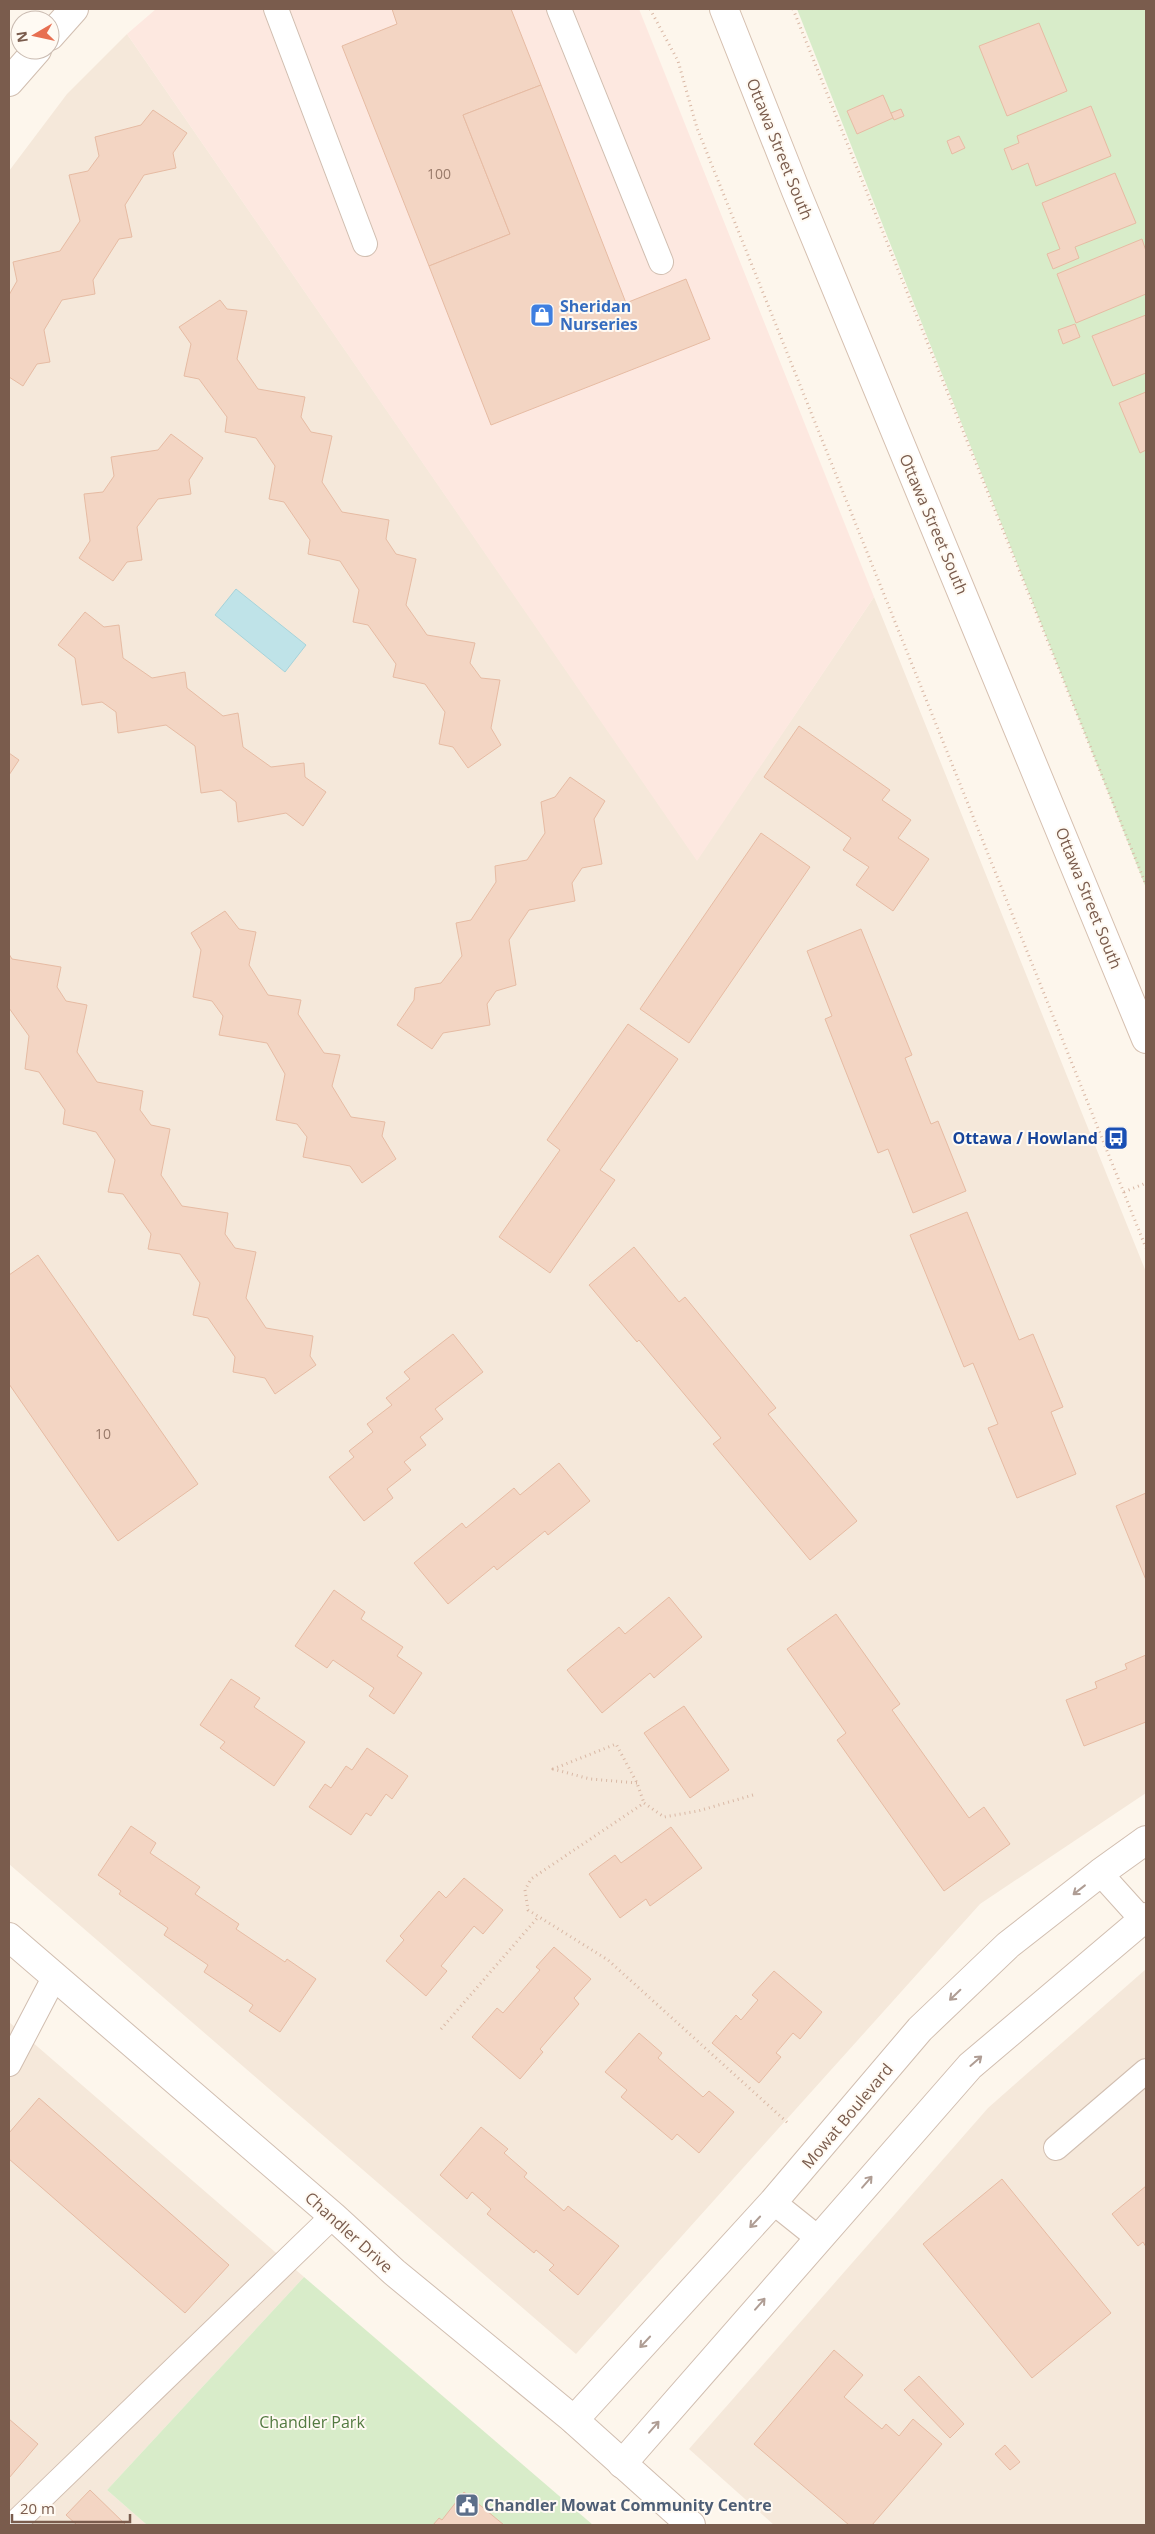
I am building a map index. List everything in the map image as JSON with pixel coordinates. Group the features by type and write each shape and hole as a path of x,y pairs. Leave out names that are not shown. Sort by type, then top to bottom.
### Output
{"street":[{"path":"60,25 74,9"},
{"name":"Ottawa Street South","path":"724,9 796,191 1146,1039"},
{"path":"9,82 28,60"},
{"name":"Mowat Boulevard","path":"574,2420 773,2202 920,2029 1008,1946 1100,1873 1146,1840"},
{"path":"622,2464 970,2066 1145,1920"},
{"name":"Chandler Drive","path":"9,1937 333,2216 394,2272 574,2420 691,2525"}],"lane":[{"path":"276,9 365,244"},
{"path":"559,9 661,262"},
{"path":"1100,1873 1145,1920"},
{"path":"9,2064 55,1976"},
{"path":"1056,2148 1146,2071"},
{"path":"773,2202 818,2238"},
{"path":"13,2525 333,2216"}],"path":[{"path":"650,9 678,60 701,138 1146,1248"},
{"path":"793,9 1146,885"},
{"path":"1124,1192 1146,1183"},
{"path":"637,1784 590,1778 554,1769 616,1744 637,1784 644,1803 664,1817 698,1811 753,1795"},
{"path":"644,1803 531,1879 525,1890 528,1910 608,1960 789,2124"},
{"path":"441,2028 539,1916"}],"shaded area":[{"name":"Sheridan Nurseries","path":"156,9 639,9 874,597 697,861 127,34"},
{"path":"127,34 697,860 874,597 1146,1272 1146,1793 980,1904 576,2354 9,1864 9,171 67,94"},
{"path":"1146,1969 1146,2525 774,2525 689,2449 988,2108"},
{"path":"9,2022 304,2277 107,2490 147,2525 9,2525"}],"green space":[{"path":"797,9 1146,9 1146,888"},
{"name":"Chandler Park","path":"304,2277 593,2525 147,2525 107,2490"}],"water":[{"path":"236,589 306,645 285,672 215,615"}],"building":[{"path":"392,9 511,9 541,85 463,115 510,234 429,266 342,46 397,24"},
{"path":"1039,23 1067,91 1007,116 979,46"},
{"path":"541,85 626,303 686,279 710,339 491,425 429,266 510,234 463,115"},
{"path":"883,95 893,118 857,134 847,111"},
{"path":"1091,106 1111,156 1036,186 1028,163 1012,170 1004,149 1019,143 1017,136"},
{"path":"901,109 904,116 894,120 891,113"},
{"path":"153,110 187,133 173,153 176,168 144,175 125,205 132,237 119,239 93,280 95,294 62,300 44,330 50,362 37,364 23,386 9,377 9,295 17,281 13,262 60,251 80,221 69,175 88,171 99,156 95,137 141,125"},
{"path":"959,136 965,148 952,154 947,141"},
{"path":"1115,173 1136,223 1075,247 1079,258 1053,269 1047,254 1060,249 1042,203"},
{"path":"1142,239 1146,251 1146,294 1076,323 1057,274"},
{"path":"220,300 227,309 247,311 237,359 258,389 305,397 301,417 311,432 332,436 322,482 342,512 389,520 386,539 396,554 416,559 406,605 427,635 475,643 470,663 481,678 500,680 491,728 501,745 468,768 453,747 439,744 445,712 425,684 393,677 396,664 368,625 353,622 359,590 340,561 308,554 310,540 284,502 269,499 275,466 256,438 225,432 227,417 199,379 184,376 191,344 179,327"},
{"path":"1146,315 1146,373 1113,386 1092,336"},
{"path":"1075,324 1080,337 1063,344 1058,330"},
{"path":"1146,392 1146,450 1140,453 1119,403"},
{"path":"171,434 203,458 189,480 191,494 158,499 137,527 142,560 127,562 113,581 79,558 90,541 84,494 103,492 114,476 111,457 158,450"},
{"path":"85,612 104,627 119,625 123,658 152,678 185,672 187,688 223,716 238,713 243,747 271,767 304,763 305,777 326,792 303,826 286,813 238,822 236,802 221,790 201,793 195,746 166,725 118,733 116,712 102,702 82,705 75,658 58,645"},
{"path":"799,726 890,790 882,800 911,820 898,838 929,859 893,911 856,885 869,867 843,850 851,838 764,777"},
{"path":"9,753 19,760 9,775"},
{"path":"570,777 605,801 594,819 602,864 582,868 572,883 575,901 529,910 509,940 516,985 496,991 487,1004 490,1025 443,1033 432,1049 397,1025 414,1000 415,988 441,983 462,956 456,923 471,920 496,882 495,866 527,860 545,833 541,802 555,797"},
{"path":"761,833 810,867 689,1043 640,1009"},
{"path":"225,911 239,929 256,932 249,965 268,995 301,1000 298,1014 324,1053 340,1055 332,1086 351,1117 385,1122 382,1136 396,1159 362,1183 350,1166 303,1157 307,1137 297,1124 276,1120 285,1074 267,1043 219,1035 223,1016 212,1001 193,997 201,950 191,933"},
{"path":"861,929 912,1055 905,1058 931,1124 938,1121 966,1191 913,1213 888,1149 878,1153 825,1019 832,1016 807,951"},
{"path":"9,954 12,959 61,967 57,987 66,1001 87,1005 77,1052 97,1082 143,1091 140,1110 151,1125 170,1129 161,1175 182,1206 228,1213 225,1234 235,1248 256,1252 246,1298 266,1328 313,1336 310,1356 316,1365 275,1394 265,1378 233,1372 235,1357 208,1318 193,1315 200,1283 180,1254 148,1249 151,1234 123,1194 108,1192 115,1160 96,1132 63,1124 65,1110 39,1072 25,1069 29,1036 9,1008"},
{"path":"628,1024 678,1059 600,1170 615,1180 550,1273 499,1237 560,1150 547,1140"},
{"path":"967,1212 1019,1340 1033,1334 1063,1407 1051,1412 1076,1474 1017,1498 988,1428 998,1424 973,1363 964,1367 910,1235"},
{"path":"634,1247 679,1302 685,1297 776,1408 768,1414 857,1521 810,1560 713,1444 721,1438 639,1340 637,1342 589,1285"},
{"path":"38,1255 198,1484 118,1541 9,1384 9,1275"},
{"path":"453,1334 483,1372 435,1409 443,1419 420,1437 426,1445 404,1462 411,1470 387,1489 393,1498 364,1521 329,1477 354,1457 349,1451 373,1432 367,1424 392,1405 386,1398 410,1379 404,1372"},
{"path":"559,1463 590,1501 548,1535 545,1531 497,1570 494,1566 448,1604 414,1563 462,1523 466,1528 514,1488 520,1495"},
{"path":"1146,1493 1146,1580 1116,1506"},
{"path":"334,1590 365,1612 361,1619 403,1647 397,1656 422,1673 394,1714 369,1696 374,1688 333,1660 327,1668 295,1646"},
{"path":"669,1597 702,1637 654,1678 650,1673 602,1713 567,1670 619,1627 625,1634"},
{"path":"836,1614 900,1704 892,1710 969,1818 984,1807 1010,1844 944,1891 837,1740 846,1733 787,1649"},
{"path":"1146,1655 1146,1722 1084,1746 1066,1700 1097,1688 1095,1682 1127,1669 1125,1664"},
{"path":"231,1679 260,1698 254,1707 305,1742 274,1786 220,1748 225,1742 200,1725"},
{"path":"684,1706 729,1770 690,1798 644,1733"},
{"path":"367,1748 408,1776 392,1799 386,1794 371,1816 366,1813 351,1835 309,1807 325,1784 331,1788 346,1766 352,1770"},
{"path":"131,1826 156,1843 150,1853 200,1887 195,1894 239,1924 236,1929 285,1962 287,1959 316,1979 280,2032 249,2011 253,2005 204,1972 208,1965 164,1935 168,1928 119,1894 121,1891 98,1875"},
{"path":"671,1827 702,1868 650,1906 646,1899 620,1918 589,1874 615,1855 621,1863"},
{"path":"464,1878 503,1910 483,1934 474,1926 441,1966 447,1971 426,1996 386,1961 404,1940 400,1936 439,1891 446,1898"},
{"path":"554,1947 591,1979 574,1998 579,2004 540,2049 543,2052 520,2079 472,2037 497,2008 503,2013 540,1970 536,1967"},
{"path":"774,1971 822,2012 800,2039 793,2033 776,2053 781,2057 759,2083 712,2043 736,2015 741,2020 758,2000 752,1995"},
{"path":"639,2033 662,2053 658,2058 703,2097 709,2091 734,2112 699,2153 677,2134 672,2140 621,2097 627,2090 605,2072"},
{"path":"39,2098 229,2265 185,2313 9,2159 9,2133"},
{"path":"481,2127 508,2149 504,2153 527,2173 524,2177 564,2211 568,2206 619,2246 578,2295 549,2270 554,2265 536,2250 534,2253 487,2214 491,2209 472,2192 467,2199 440,2175"},
{"path":"1002,2179 1111,2313 1032,2378 923,2244"},
{"path":"1146,2186 1146,2247 1143,2242 1138,2246 1112,2214"},
{"path":"834,2350 863,2375 844,2397 882,2429 886,2424 899,2436 913,2419 942,2444 872,2525 849,2525 754,2444"},
{"path":"919,2376 964,2424 950,2438 904,2390"},
{"path":"9,2419 38,2444 9,2478"},
{"path":"1005,2445 1020,2462 1010,2470 995,2454"},
{"path":"90,2490 126,2525 77,2525 66,2515"},
{"name":"Chandler Mowat Community Centre","path":"464,2492 504,2525 433,2525 439,2518 442,2520"}],"place":[{"name":"Sheridan Nurseries","path":"542,315"},
{"name":"Ottawa / Howland","path":"1116,1138"},
{"name":"Chandler Mowat Community Centre","path":"467,2505"}]}
